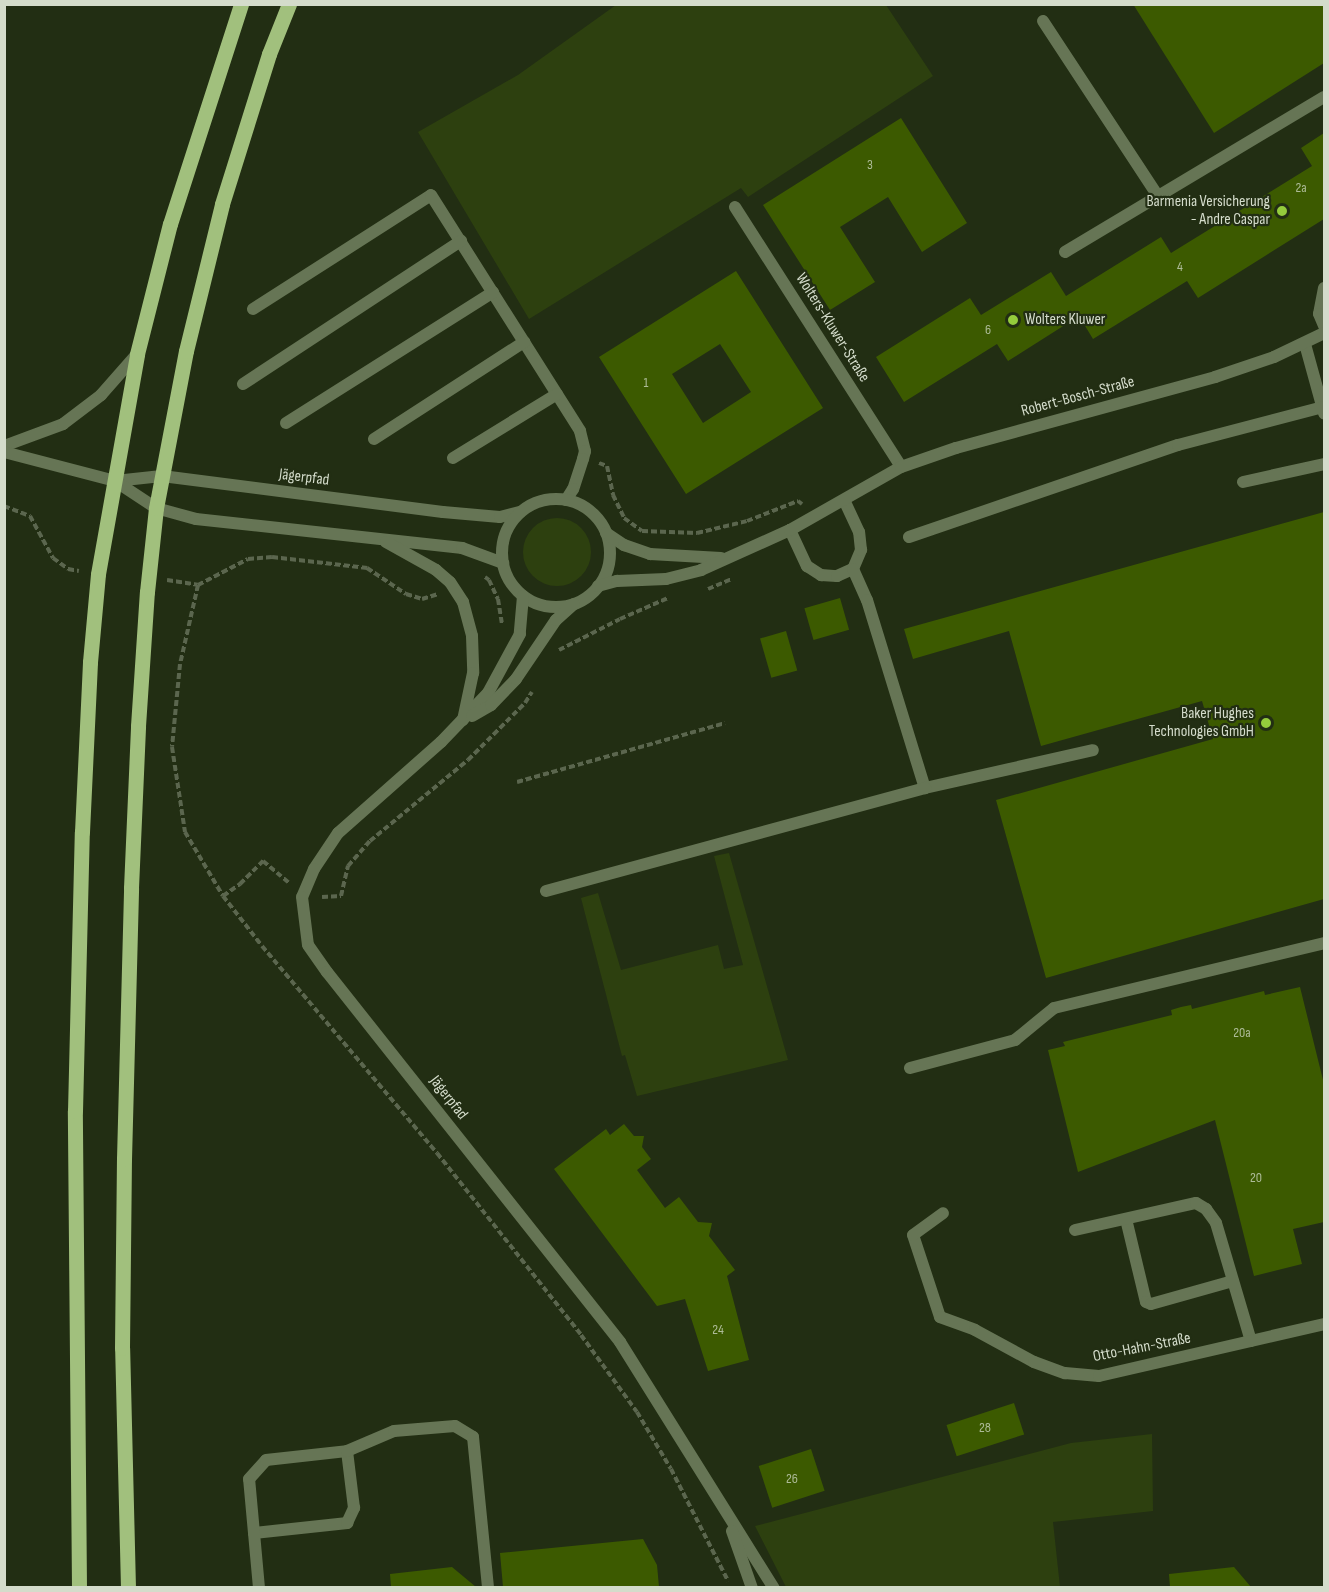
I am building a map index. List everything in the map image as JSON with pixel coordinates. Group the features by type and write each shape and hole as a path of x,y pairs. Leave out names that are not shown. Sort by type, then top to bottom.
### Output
{"main road":[{"path":"79,1587 75,1111 82,832 90,662 98,574 137,354 170,224 241,4"},
{"path":"128,1587 122,1348 126,1083 138,726 156,508 186,351 222,204 269,54 289,4"}],"street":[{"path":"1043,21 1158,196"},
{"path":"1065,252 1324,97"},
{"path":"253,309 431,195 580,431 585,451 577,481 566,500"},
{"name":"Wolters-Kluwer-Straße","path":"735,207 901,467"},
{"path":"243,384 461,242"},
{"path":"1324,288 1319,314 1324,326"},
{"path":"286,423 492,292"},
{"name":"Robert-Bosch-Straße","path":"598,586 617,581 666,579 701,570 722,558 790,530 901,467 956,448 1215,377 1305,344 1324,333"},
{"path":"374,439 524,342"},
{"path":"909,537 1178,445 1324,410 1305,344"},
{"path":"4,446 63,424 101,395 137,354"},
{"path":"453,458 557,394"},
{"path":"4,452 115,481 156,508 196,519 462,548 503,563"},
{"path":"1243,482 1324,464"},
{"name":"Jägerpfad","path":"115,481 162,476 443,512 500,517 520,512"},
{"path":"463,721 491,705 516,679 556,620 598,586 609,561 606,533 592,513 583,506 566,500 544,500 520,512 508,527 502,545 503,563 507,576 523,596 539,604 556,607 574,604"},
{"path":"790,530 807,566 820,575 837,576 853,569 861,550 860,532 844,500"},
{"name":"Robert-Bosch-Straße","path":"606,533 624,545 650,554 722,558"},
{"path":"380,539 421,560 450,582 463,602 472,636 473,673 463,721"},
{"path":"853,569 867,600 925,788"},
{"path":"463,721 488,693 520,634 523,596"},
{"name":"Jägerpfad","path":"463,721 338,833 314,868 302,897 308,945 620,1342 725,1510"},
{"path":"546,891 925,788 1094,750"},
{"path":"910,1068 1015,1040 1054,1008 1324,943"},
{"path":"1075,1230 1196,1203 1206,1209 1216,1223 1251,1341"},
{"name":"Otto-Hahn-Straße","path":"943,1213 913,1235 939,1317 975,1330 1034,1362 1065,1373 1100,1376 1324,1324"},
{"path":"1126,1219 1146,1302 1151,1304 1233,1281"},
{"path":"259,1587 249,1479 266,1460 347,1451 394,1431 455,1426 473,1437 488,1587"},
{"path":"254,1533 347,1522 354,1508 347,1451"},
{"path":"725,1510 752,1587"},
{"path":"725,1510 774,1587"}],"path":[{"path":"583,459 608,466 613,495 624,518 642,531 697,533 747,521 798,501 819,514"},
{"path":"4,506 30,516 53,558 68,569 98,574"},
{"path":"198,585 248,559 272,556 367,568 406,594 422,599 435,597 450,582"},
{"path":"481,575 489,580 498,598 502,627 520,634"},
{"path":"704,590 735,577"},
{"path":"552,659 558,650 620,619 676,595"},
{"path":"541,643 558,650"},
{"path":"223,896 240,884 263,861 277,871 302,897 341,896 348,866 370,841 468,760 525,703 536,686"},
{"path":"517,782 725,723"}],"green space":[{"path":"616,5 886,5 933,76 748,197 741,188 529,319 418,132 518,75"},
{"path":"557,518 570,521 581,528 588,539 591,552 588,565 581,576 570,583 557,586 544,583 533,576 526,565 523,552 526,539 533,528 544,521"},
{"path":"729,853 788,1060 637,1096 625,1055 622,1056 581,898 598,893 621,970 718,945 724,969 743,965 714,856"},
{"path":"1152,1434 1153,1511 1053,1522 1060,1587 786,1587 755,1526 1071,1443"}],"building":[{"path":"1133,4 1324,4 1324,63 1214,133"},
{"path":"901,118 967,223 922,252 888,197 840,227 875,282 830,310 763,205"},
{"path":"1324,133 1324,219 1198,298 1187,281 1093,339 1079,316 1008,361 997,344 904,402 876,357 970,298 981,315 1051,272 1066,296 1161,237 1171,253 1312,166 1301,148"},
{"path":"736,271 823,408 686,494 599,357","holes":["720,344 751,392 703,423 672,374"]},
{"name":"Baker Hughes Technologies GmbH","path":"1324,512 1324,899 1046,978 996,800 1213,739 1202,701 1041,746 1009,631 913,659 904,629"},
{"path":"840,598 849,630 814,640 804,608"},
{"path":"786,631 797,670 771,678 760,638"},
{"path":"1300,987 1324,1084 1324,1222 1293,1229 1302,1264 1254,1276 1215,1120 1078,1172 1048,1050 1065,1046 1063,1042 1172,1015 1171,1010 1181,1007 1191,1005 1192,1009 1264,991 1265,995"},
{"path":"624,1124 634,1136 644,1136 642,1147 651,1159 637,1170 665,1208 679,1197 698,1222 712,1223 709,1236 735,1270 727,1276 749,1360 708,1371 685,1299 657,1306 554,1169 606,1129 610,1135"},
{"path":"1014,1403 1024,1434 957,1456 946,1425"},
{"path":"811,1449 825,1491 772,1508 759,1466"},
{"path":"643,1539 657,1565 659,1587 503,1587 500,1553"},
{"path":"452,1567 476,1587 391,1587 390,1574"},
{"path":"1234,1567 1251,1587 1170,1587 1169,1574"}],"place":[{"name":"Barmenia Versicherung - Andre Caspar","path":"1282,211"},
{"name":"Wolters Kluwer","path":"1013,320"},
{"name":"Baker Hughes Technologies GmbH","path":"1266,723"}]}
